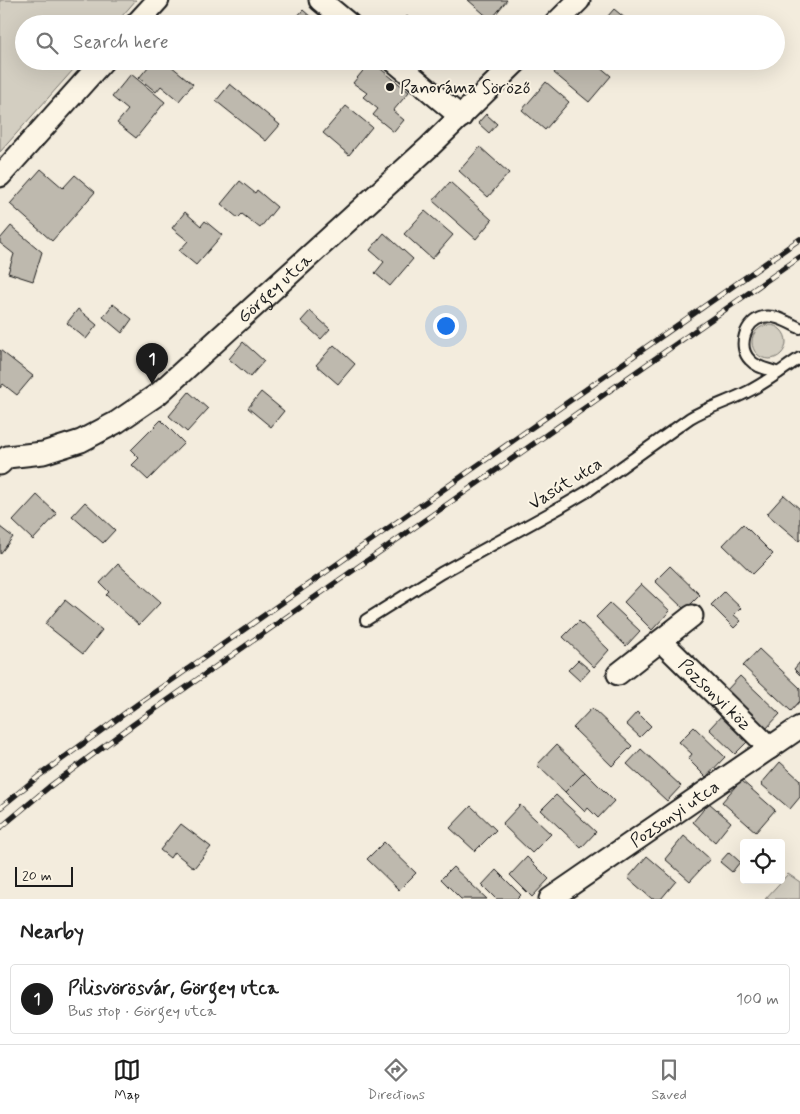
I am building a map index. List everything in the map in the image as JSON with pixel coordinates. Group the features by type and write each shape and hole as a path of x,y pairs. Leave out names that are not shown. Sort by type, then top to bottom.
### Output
{"street":[{"path":"144,15 158,0"},
{"path":"320,0 338,15"},
{"path":"564,15 579,0"},
{"path":"0,176 95,70"},
{"path":"405,70 461,117"},
{"name":"Görgey utca","path":"2,459 43,453 81,441 117,422 158,394 461,117 509,70"},
{"path":"618,674 692,616"},
{"name":"Pozsonyi köz","path":"661,641 770,748"},
{"name":"Pozsonyi utca","path":"550,899 800,727"}],"lane":[{"path":"778,373 760,367 748,358 743,349 743,340 747,330 753,322 763,317 773,317 800,328"},
{"name":"Vasút utca","path":"366,620 441,572 581,495 701,411 749,392 800,358"}],"shaded area":[{"path":"0,0 136,0 123,15 15,15 15,70 73,70 0,152"},
{"path":"769,325 781,330 786,342 781,354 769,359 757,354 752,342 757,330"},
{"path":"788,874 800,882 800,899 765,899 779,884 785,884 785,877"}],"building":[{"path":"468,0 507,0 495,15 485,15"},
{"path":"614,9 621,15 609,15"},
{"path":"303,10 309,15 299,15"},
{"path":"146,70 176,70 193,84 179,101 161,86 156,92 139,78"},
{"path":"364,70 382,70 409,92 393,111 404,120 394,132 373,115 378,109 363,97 367,93 353,83"},
{"path":"556,70 604,70 611,76 589,102 554,73"},
{"path":"131,74 165,102 136,138 117,123 128,110 112,97"},
{"path":"546,82 569,102 545,130 522,110"},
{"path":"230,84 280,125 266,141 216,101"},
{"path":"346,106 372,127 349,155 323,133"},
{"path":"486,114 497,124 489,133 478,123"},
{"path":"480,147 509,173 488,197 459,171"},
{"path":"41,169 63,188 75,175 95,192 52,241 10,204"},
{"path":"240,181 255,193 257,190 277,207 260,228 242,214 238,218 221,204"},
{"path":"450,182 492,220 476,239 433,201"},
{"path":"425,211 453,235 432,259 404,234"},
{"path":"185,212 201,226 205,221 222,235 196,265 179,251 188,241 172,228"},
{"path":"11,226 42,252 33,281 8,273 14,254 0,243 0,239"},
{"path":"384,233 413,259 390,286 375,273 384,262 370,250"},
{"path":"113,304 132,319 122,333 103,317"},
{"path":"78,309 97,325 86,339 67,323"},
{"path":"310,311 330,329 321,339 301,321"},
{"path":"243,342 264,361 250,377 229,359"},
{"path":"334,345 355,364 338,384 316,365"},
{"path":"0,350 33,376 17,395 3,384 0,388"},
{"path":"189,392 208,409 187,432 169,416"},
{"path":"261,392 284,411 271,427 248,408"},
{"path":"161,420 184,443 148,480 132,465 139,458 131,450"},
{"path":"37,495 57,514 33,540 13,521"},
{"path":"784,495 800,509 799,541 767,514"},
{"path":"85,502 115,530 103,543 72,516"},
{"path":"743,524 773,554 753,574 723,545"},
{"path":"0,527 13,537 0,554"},
{"path":"118,564 161,602 139,625 106,595 109,592 100,583"},
{"path":"670,566 700,595 685,610 655,581"},
{"path":"641,584 670,611 652,630 624,602"},
{"path":"724,592 741,608 734,615 741,621 734,628 711,605"},
{"path":"65,600 102,630 83,654 45,624"},
{"path":"610,603 640,631 626,646 596,617"},
{"path":"579,621 609,650 594,667 563,637"},
{"path":"759,649 800,688 800,701 791,711 743,666"},
{"path":"578,660 590,670 580,681 568,670"},
{"path":"800,662 800,675 794,669"},
{"path":"740,676 780,714 765,730 725,692"},
{"path":"592,708 632,746 612,766 573,728"},
{"path":"637,712 651,726 640,737 626,724"},
{"path":"724,713 751,738 735,754 709,729"},
{"path":"694,727 725,757 706,777 688,759 692,754 679,742"},
{"path":"556,745 585,772 565,792 537,765"},
{"path":"641,749 681,786 667,801 627,764"},
{"path":"780,762 800,780 800,797 790,809 761,784"},
{"path":"585,772 614,801 598,818 588,808 585,812 565,792"},
{"path":"741,780 775,810 756,832 722,802"},
{"path":"556,795 596,832 581,848 541,810"},
{"path":"709,803 731,822 715,842 693,822"},
{"path":"520,805 551,834 532,853 502,824"},
{"path":"471,806 496,830 475,851 450,828"},
{"path":"181,824 211,847 194,868 174,852 170,858 160,850"},
{"path":"684,836 710,859 690,881 665,859"},
{"path":"384,842 416,873 399,890 367,859"},
{"path":"729,852 740,862 732,872 720,862"},
{"path":"647,856 676,881 661,899 652,899 628,878"},
{"path":"527,857 549,879 532,897 510,875"},
{"path":"453,867 487,899 461,899 441,879"},
{"path":"496,870 521,895 517,899 496,899 482,885"}],"railway":[{"path":"0,808 40,775 135,706 800,239"},
{"path":"0,828 49,787 134,724 800,257"}],"place":[{"name":"Panoráma Söröző","path":"390,87"},
{"name":"Pilisvörösvár, Görgey utca","path":"152,384"}]}
